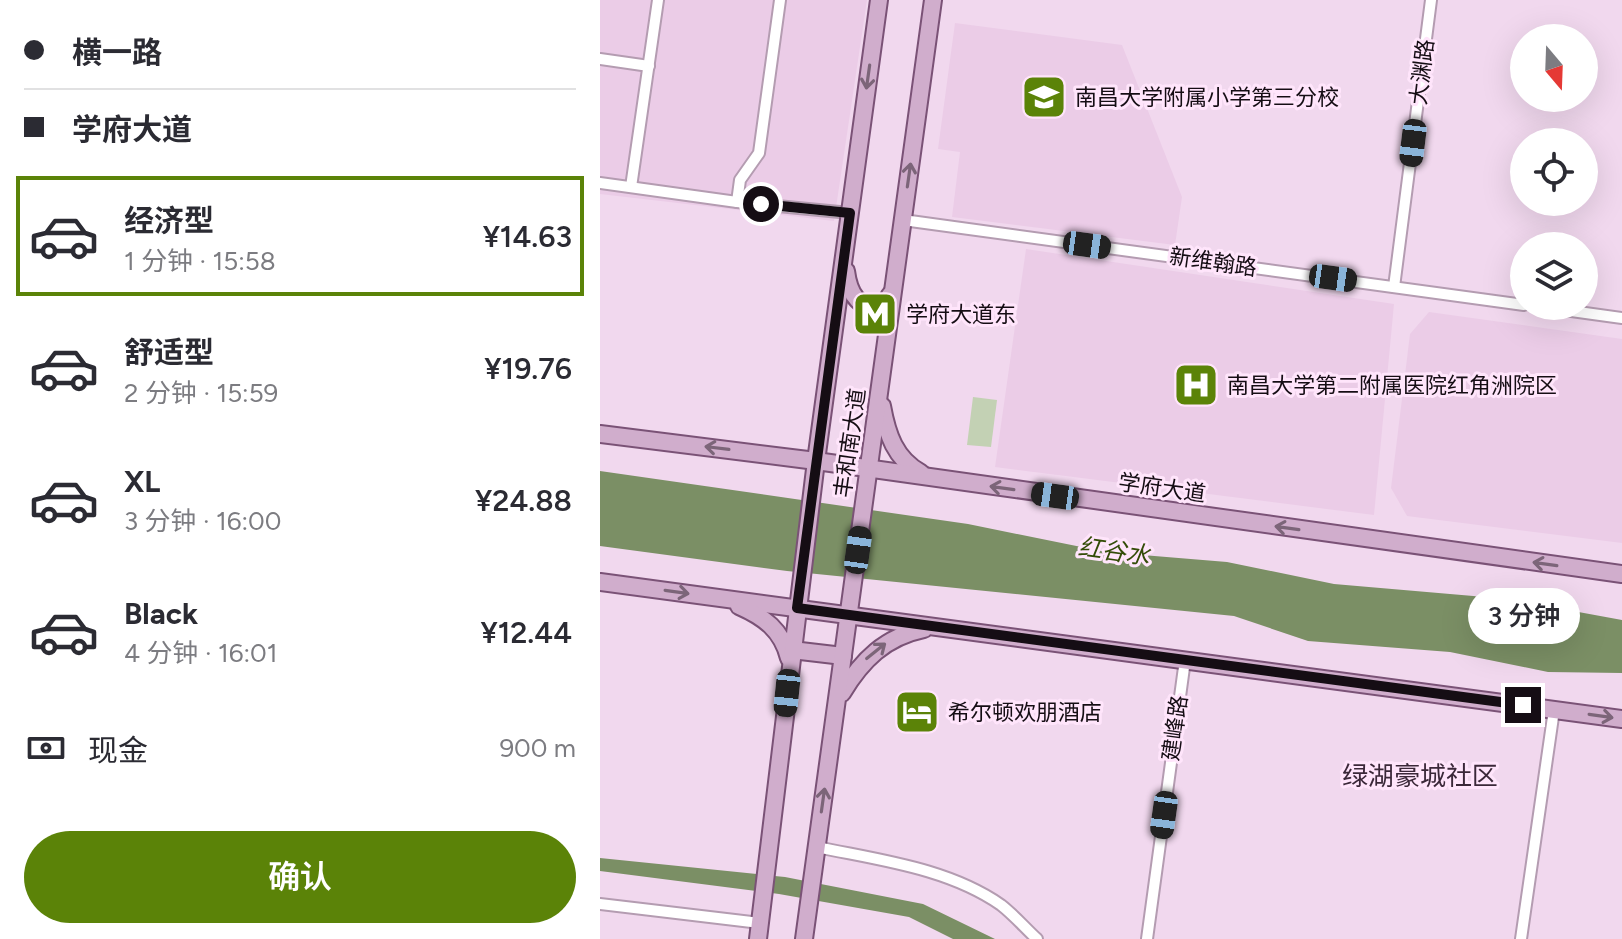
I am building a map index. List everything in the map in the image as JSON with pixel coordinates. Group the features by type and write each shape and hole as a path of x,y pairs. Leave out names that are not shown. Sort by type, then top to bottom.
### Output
{"main road":[{"name":"丰和南大道","path":"759,931 812,491 879,0"},
{"name":"丰和南大道","path":"804,939 933,0"},
{"path":"844,253 847,282 853,296 872,309 883,309 888,303 897,261"},
{"path":"759,454 786,454 812,437 825,391"},
{"path":"880,391 886,428 896,450 905,465 929,478"},
{"name":"学府大道","path":"600,434 816,461 1622,574"},
{"path":"600,582 723,598 850,606 935,626 1622,719"},
{"path":"723,598 760,615 774,628 791,657 843,656"},
{"path":"837,702 856,670 873,651 895,637 935,626"}],"street":[{"path":"631,187 658,0"},
{"path":"737,202 740,180 759,153 780,0"},
{"name":"大渊路","path":"1394,287 1431,0"},
{"path":"600,59 649,66"},
{"path":"600,183 737,202 850,213"},
{"name":"新维翰路","path":"903,220 1510,303"},
{"path":"1598,315 1622,318"},
{"name":"建峰路","path":"1147,939 1185,660"},
{"path":"1521,939 1554,710"},
{"path":"817,847 914,868 965,885 1001,906 1037,939"},
{"path":"600,904 759,931"}],"shaded area":[{"path":"600,0 867,0 834,221 600,194"},
{"name":"南昌大学附属小学第三分校","path":"955,23 1122,45 1182,197 1175,245 952,217 960,152 938,149"},
{"name":"南昌大学第二附属医院红角洲院区","path":"1026,249 1394,304 1374,515 995,467"},
{"path":"1429,312 1622,339 1622,543 1407,516 1391,488 1410,334"},
{"path":"973,397 997,400 991,447 967,445"},
{"name":"红谷水","path":"600,471 968,524 1106,552 1227,562 1334,584 1508,599 1622,620 1622,673 1548,672 1450,652 1308,641 1234,616 787,571 600,546"},
{"path":"600,858 785,877 923,904 995,939 953,939 909,917 779,894 600,871"}],"place":[{"name":"南昌大学附属小学第三分校","path":"1044,97"},
{"name":"学府大道东","path":"875,314"},
{"name":"南昌大学第二附属医院红角洲院区","path":"1196,385"},
{"name":"希尔顿欢朋酒店","path":"917,712"}],"district":[{"name":"绿湖豪城社区","path":"1420,776"}],"route":[{"path":"761,204 850,213 797,608 1523,705"}]}
